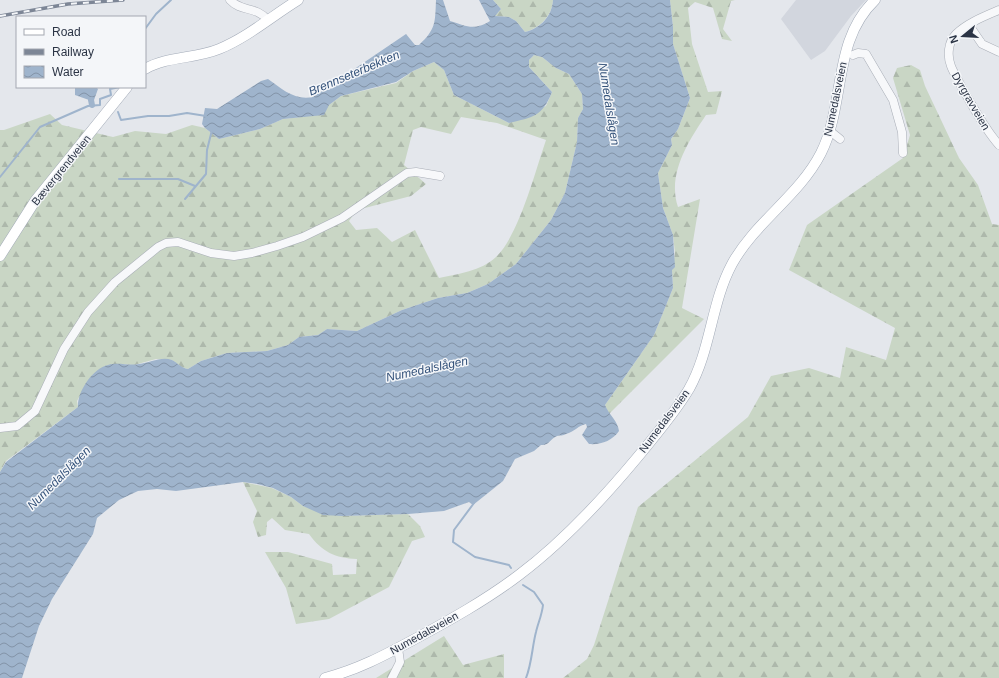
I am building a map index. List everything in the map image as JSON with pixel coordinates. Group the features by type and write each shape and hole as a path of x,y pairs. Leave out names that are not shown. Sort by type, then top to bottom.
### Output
{"main road":[{"path":"146,69 166,61 194,56 219,49 237,41 298,0"},
{"name":"Numedalsveien","path":"325,678 357,668 398,648 459,614 520,574 568,534 628,469 676,409 696,374 706,350 727,276 738,255 766,218 808,174 822,152 830,131 844,56 850,37 859,19 875,0"},
{"name":"Bævergrendveien","path":"0,256 35,201 126,88"}],"street":[{"path":"230,0 238,6 260,12 268,20"},
{"name":"Dyrgravveien","path":"999,10 969,25 956,34 950,44 949,52 950,66 987,131 999,145"},
{"path":"969,25 982,44 999,52"},
{"path":"853,55 858,53 866,54 893,100 902,132 903,153"},
{"path":"830,131 840,139"},
{"path":"0,428 17,426 35,411 64,349 88,312 115,282 158,247 171,242 220,255 234,256 252,253 303,237 327,226 347,215 407,173 416,172 440,176"},
{"path":"392,678 400,662 398,648"}],"shaded area":[{"path":"796,0 866,0 851,16 825,51 811,60 781,19"}],"green space":[{"path":"493,0 553,0 548,16 536,28 525,32 516,21 509,17 495,16 501,9"},
{"path":"670,0 735,0 731,1 723,29 732,41 722,39 713,8 695,2 688,8 692,44 708,92 722,91 716,114 706,115 686,147 677,171 675,182 675,195 678,207 700,199 682,308 704,319 609,414 605,405 654,335 673,288 672,270 675,253 673,235 663,208 658,173 672,145 671,139 678,129 690,98 673,44"},
{"path":"534,55 542,57 556,68 569,74 582,94 583,109 578,118 577,142 565,193 551,220 516,264 488,284 467,293 438,298 402,310 357,331 327,329 318,335 299,337 288,345 267,351 227,353 201,361 188,369 183,368 172,360 156,359 134,365 119,364 90,378 77,401 78,407 6,461 0,472 0,130 4,130 50,114 62,125 113,137 135,131 166,134 192,125 205,128 219,139 260,129 283,119 301,117 329,105 341,96 396,83 413,71 434,62 444,70 454,95 509,123 546,106 552,92 529,67 529,60","holes":["461,117 497,123 546,140 519,219 504,247 490,262 476,269 439,278 415,230 392,242 377,228 356,230 349,221 357,210 411,196 426,184 404,165 413,130 421,127 451,134"]},
{"path":"911,65 920,70 925,86 959,158 978,185 992,224 999,225 999,678 563,678 587,659 594,645 638,507 748,417 771,376 809,368 840,378 846,347 886,360 895,328 789,270 807,225 903,158 910,135 893,78 897,68"},
{"path":"243,482 272,488 291,497 303,506 342,516 408,514 420,526 425,537 412,541 389,587 329,619 296,624 286,588 265,552 288,552 332,564 333,575 356,574 357,559 342,557 330,553 324,550 309,534 285,530 272,518 267,522 266,535 258,537 253,522 257,511"},
{"path":"444,636 463,665 504,654 504,678 376,678"}],"water":[{"name":"Numedalslågen","path":"436,0 443,0 450,21 465,26 475,27 490,21 479,0 493,0 501,9 495,16 509,17 516,21 525,32 536,28 545,20 552,6 553,0 670,0 673,44 690,98 678,129 671,139 672,145 658,173 663,208 673,235 675,267 672,270 673,288 654,335 605,405 617,424 619,431 610,440 598,444 589,444 582,435 587,427 586,424 569,433 557,436 548,443 541,445 534,451 515,459 503,481 473,505 469,502 444,511 408,514 342,516 323,515 303,506 291,497 273,488 243,482 176,491 157,489 138,491 119,500 97,518 93,534 52,599 39,626 22,678 0,678 0,472 6,462 78,407 78,401 83,388 97,371 102,367 112,364 135,364 164,359 172,360 181,367 188,369 201,361 227,353 267,351 288,345 299,337 318,335 327,329 357,331 402,310 438,298 467,293 488,284 516,264 551,220 565,193 577,142 578,118 583,109 582,94 569,74 556,68 542,57 534,55 529,60 529,67 552,92 548,100 544,107 536,115 509,123 454,95 444,70 434,62 413,71 396,82 341,96 329,105 324,115 283,119 260,129 219,139 202,124 205,108 217,109 261,81 268,79 295,96 306,98 313,97 406,34 415,45 419,45 432,30 434,25"},
{"path":"75,88 98,89 94,100 89,100 75,95"}],"waterway":[{"path":"146,28 156,14 171,0"},
{"name":"Brennseterbekken","path":"0,177 40,127 88,106 100,105 100,99 111,95 110,89 115,88"},
{"name":"Brennseterbekken","path":"91,100 92,105"},
{"name":"Brennseterbekken","path":"118,112 121,120 187,113 206,116"},
{"path":"185,199 206,174 207,150 212,130"},
{"path":"119,179 178,179 195,186"},
{"path":"474,503 454,530 453,542 475,557 509,565 511,568"},
{"path":"523,585 534,592 543,605 530,667 526,678"}],"railway":[{"path":"0,16 68,4 123,0"}]}
